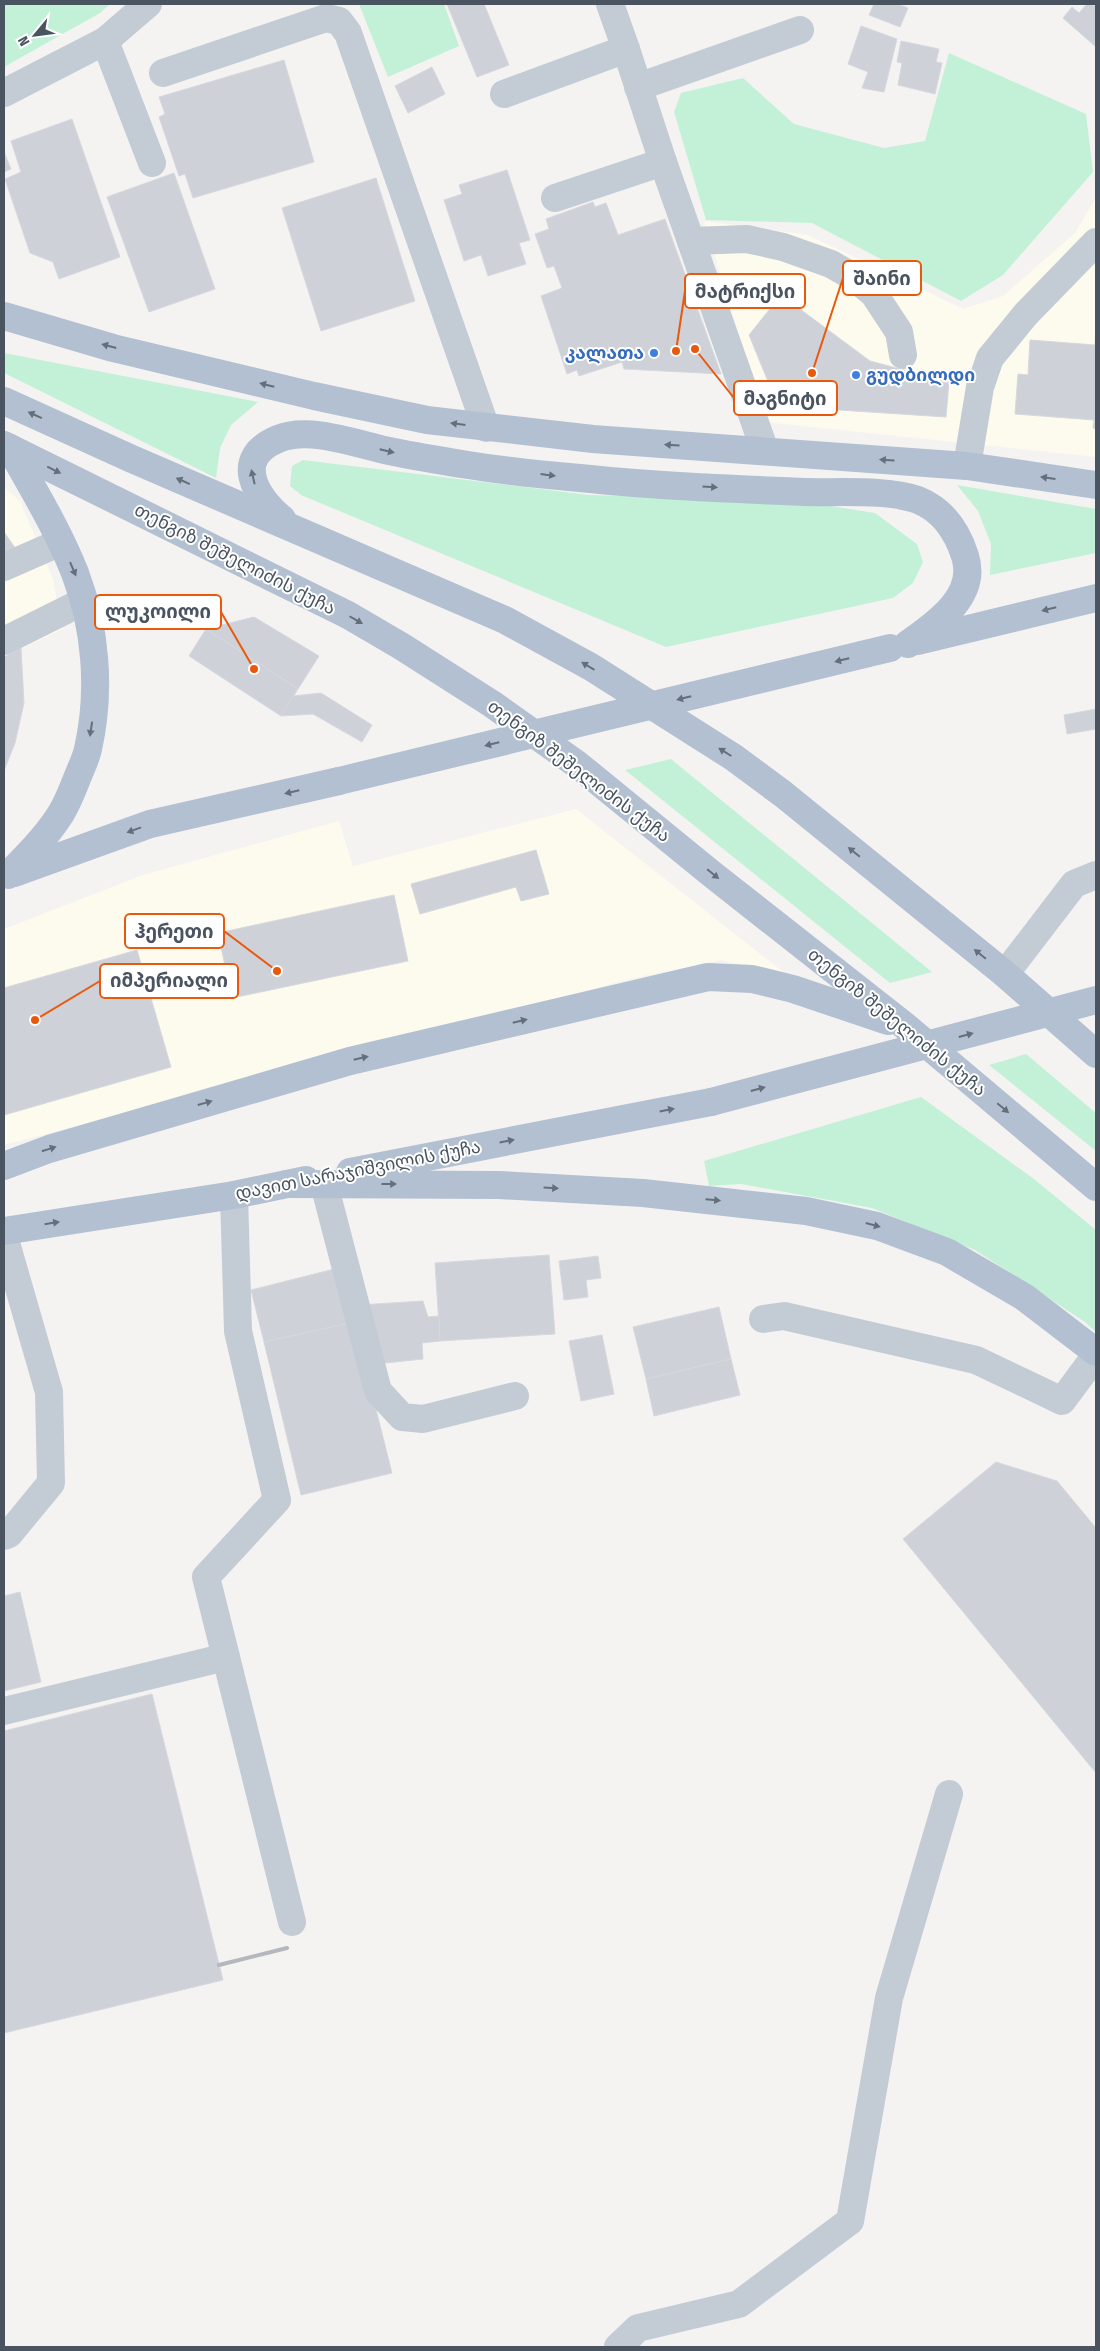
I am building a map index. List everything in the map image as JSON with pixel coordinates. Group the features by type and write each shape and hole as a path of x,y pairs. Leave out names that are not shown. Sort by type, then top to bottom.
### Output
{"main road":[{"path":"4,316 113,348 314,396 427,420 593,439 967,466 1096,485"},
{"path":"4,401 504,620 591,668 733,757 783,794 1006,974 1096,1054"},
{"path":"292,528 260,498 250,469 256,456 265,446 279,438 293,435 314,434 394,453 470,466 582,479 754,490 900,495 918,500 934,508 950,523 960,540 966,559 962,593 951,610 936,624 899,646"},
{"path":"6,876 36,847 59,817 88,750 93,717 94,647 84,601 61,542 7,447"},
{"name":"თენგიზ შეშელიძის ქუჩა","path":"7,447 348,615 402,646 492,704 578,765 713,875 906,1026 1096,1187"},
{"path":"6,876 150,824 339,781 1096,598"},
{"path":"4,1166 49,1149 350,1060 708,977 752,979 793,989 906,1026"},
{"name":"დავით სარაჯიშვილის ქუჩა","path":"4,1231 234,1195 711,1102 1096,1000"},
{"path":"287,1184 499,1185 643,1193 806,1211 877,1226 947,1252 1024,1297 1096,1354"}],"street":[{"path":"4,93 104,41 148,4"},
{"path":"610,4 663,162 765,451"},
{"path":"164,73 326,18 339,21 348,33 486,428"},
{"path":"638,88 800,30"},
{"path":"104,41 152,163"},
{"path":"504,94 626,50"},
{"path":"555,198 663,162"},
{"path":"691,240 747,239 783,247 830,264 852,276 874,294 899,332 903,355"},
{"path":"967,466 980,387 990,358 1026,314 1096,242"},
{"path":"4,567 61,542"},
{"path":"4,641 84,601"},
{"path":"1006,974 1074,884 1096,875"},
{"path":"324,1184 378,1391 402,1417 423,1419 514,1396"},
{"path":"234,1195 238,1331 277,1500 206,1577 292,1922"},
{"path":"4,1236 49,1392 51,1483 8,1534 4,1536"},
{"path":"763,1319 784,1316 976,1360 1062,1401 1096,1354"},
{"path":"4,1711 226,1656"},
{"path":"618,2347 638,2328 739,2304 850,2222 889,1998 949,1794"}],"shaded area":[{"path":"1096,198 1096,457 765,422 704,221 808,235 963,309 1003,296 1075,233"},
{"path":"4,487 20,501 53,579 62,629 4,657"},
{"path":"576,809 787,975 720,960 634,978 4,1145 4,929 143,875 339,821 353,866"}],"green space":[{"path":"4,4 110,4 100,13 4,67"},
{"path":"359,4 444,4 459,46 388,77"},
{"path":"949,53 1086,114 1093,172 1003,275 961,301 812,223 706,220 674,112 681,93 743,78 794,124 884,148 925,141"},
{"path":"4,353 258,402 231,425 220,448 216,478 4,373"},
{"path":"303,460 589,495 799,501 875,513 917,544 923,562 913,583 893,598 666,647 301,495 290,486 292,466"},
{"path":"957,485 1096,509 1096,553 990,575 991,544 978,511"},
{"path":"671,759 932,972 890,983 625,770"},
{"path":"1026,1054 1096,1113 1096,1151 989,1065"},
{"path":"921,1097 1034,1179 1096,1230 1096,1332 1085,1322 975,1250 872,1208 741,1184 709,1186 704,1161"}],"building":[{"path":"447,4 484,4 509,65 477,77"},
{"path":"874,4 897,4 908,8 900,27 869,15"},
{"path":"1087,4 1096,6 1096,47 1063,18 1072,7 1079,13"},
{"path":"861,26 897,39 884,92 862,88 868,72 848,64"},
{"path":"901,41 939,49 936,62 942,63 935,94 898,85 902,63 897,62"},
{"path":"284,60 314,162 193,198 185,174 179,176 159,117 165,114 159,97"},
{"path":"432,67 445,94 408,113 395,86"},
{"path":"72,119 120,257 59,279 53,262 30,253 5,179 21,172 11,141"},
{"path":"4,152 11,169 4,172"},
{"path":"507,170 530,240 519,243 526,264 488,276 481,255 464,261 444,200 462,194 459,185"},
{"path":"174,173 215,289 149,312 107,197"},
{"path":"376,178 415,301 321,331 282,208"},
{"path":"593,202 595,207 606,203 618,235 665,219 721,374 624,369 622,362 579,376 577,370 567,374 541,296 562,288 554,266 547,268 535,234 549,229 546,219"},
{"path":"781,295 870,361 949,382 946,417 778,406 749,335"},
{"path":"1096,325 1096,429 1093,428 1094,420 1015,414 1018,374 1028,375 1030,340 1095,345"},
{"path":"4,532 18,552 4,558"},
{"path":"254,617 319,656 298,689 206,629"},
{"path":"206,629 298,689 281,716 189,656"},
{"path":"21,648 24,703 15,743 4,771 4,657"},
{"path":"321,693 372,725 362,742 313,714 281,716 293,696"},
{"path":"1096,709 1096,729 1067,734 1064,715"},
{"path":"536,850 549,894 521,901 516,887 420,914 411,884"},
{"path":"394,895 408,961 232,998 218,933"},
{"path":"137,950 171,1067 4,1115 4,988"},
{"path":"549,1255 555,1334 440,1341 435,1263"},
{"path":"598,1256 601,1278 586,1280 588,1297 564,1300 559,1261"},
{"path":"342,1267 354,1322 264,1342 251,1290"},
{"path":"423,1301 428,1317 439,1316 440,1341 422,1343 423,1359 376,1364 360,1305"},
{"path":"719,1307 731,1359 646,1379 633,1327"},
{"path":"354,1322 392,1473 301,1495 264,1342"},
{"path":"602,1335 614,1394 581,1401 569,1341"},
{"path":"731,1359 740,1395 654,1416 646,1379"},
{"path":"996,1462 1057,1481 1096,1528 1096,1773 903,1539"},
{"path":"20,1592 41,1682 4,1691 4,1596"},
{"path":"152,1694 223,1980 4,2033 4,1731"}],"railway":[{"path":"219,1965 287,1948"}],"place":[{"name":"მაგნიტი","path":"695,349"},
{"name":"მატრიქსი","path":"676,351"},
{"name":"კალათა","path":"654,353"},
{"name":"შაინი","path":"812,373"},
{"name":"გუდბილდი","path":"856,375"},
{"name":"ლუკოილი","path":"254,669"},
{"name":"ჰერეთი","path":"277,971"},
{"name":"იმპერიალი","path":"35,1020"}]}
